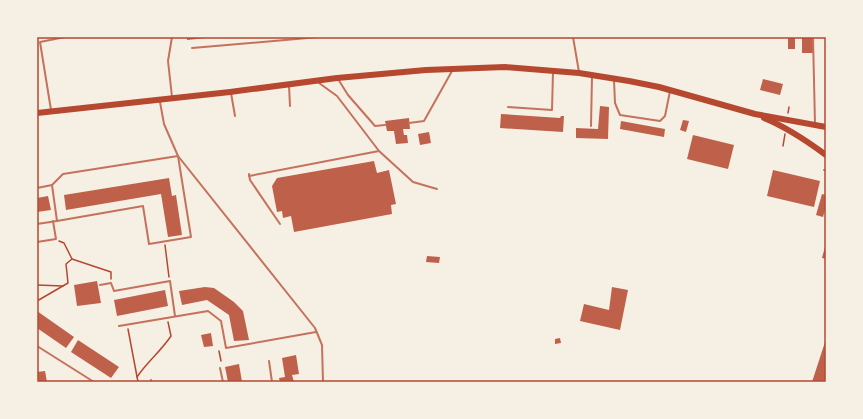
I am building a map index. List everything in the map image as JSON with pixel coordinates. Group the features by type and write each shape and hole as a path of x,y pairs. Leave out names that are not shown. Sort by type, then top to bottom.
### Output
{"main road":[{"path":"37,113 172,97 230,92 337,78 454,68 505,67 553,70 614,79 670,90 755,114 826,126"},
{"path":"755,114 773,122 810,143 826,155"}],"lane":[{"path":"51,111 40,42 66,37"},
{"path":"172,37 168,61 172,97"},
{"path":"192,48 319,37"},
{"path":"573,37 579,73"},
{"path":"813,37 815,125"},
{"path":"409,123 424,121 454,68"},
{"path":"508,107 552,110 553,70"},
{"path":"591,126 592,75"},
{"path":"337,78 348,94 376,126 385,125"},
{"path":"614,79 615,104 620,115 660,121 665,116 670,90"},
{"path":"316,81 337,96 379,151 413,182 437,189"},
{"path":"289,84 290,106"},
{"path":"230,92 235,116"},
{"path":"37,224 143,206 149,244 191,237 178,156 164,124 160,99"},
{"path":"280,224 250,180 249,175 379,151"},
{"path":"37,188 52,186 63,174 178,156"},
{"path":"178,156 299,307 316,332 322,345 323,382"},
{"path":"52,186 57,221"},
{"path":"37,242 56,239 53,221"},
{"path":"100,285 111,283 114,291 170,281 176,316"},
{"path":"118,326 208,311 221,321 226,348 316,332"},
{"path":"37,346 94,382"},
{"path":"269,361 272,382"},
{"path":"220,368 223,382"}],"path":[{"path":"56,239 64,243 72,259 111,272 111,283"},
{"path":"165,245 170,281"},
{"path":"37,301 68,283 66,264 72,259"},
{"path":"37,285 64,286"},
{"path":"137,377 146,364 164,346 171,336 167,317"},
{"path":"128,326 138,382"},
{"path":"219,351 220,361"}],"building":[{"path":"187,37 206,37 206,38 187,40"},
{"path":"788,37 795,37 795,49 788,49"},
{"path":"802,37 814,37 814,53 802,53"},
{"path":"763,79 783,84 780,95 760,90"},
{"path":"600,106 609,107 608,139 576,138 576,128 598,129"},
{"path":"501,114 560,118 561,116 564,116 563,132 500,128"},
{"path":"409,118 410,129 403,129 404,135 407,135 408,143 396,144 394,131 387,131 385,121"},
{"path":"683,120 689,121 686,132 680,130"},
{"path":"621,121 665,129 664,137 620,129"},
{"path":"429,132 431,143 420,145 418,134"},
{"path":"693,135 734,145 728,169 687,159"},
{"path":"374,161 377,173 389,170 396,204 391,205 392,214 294,232 291,216 283,218 282,211 277,212 272,186 277,178"},
{"path":"773,170 820,181 814,207 767,196"},
{"path":"169,178 172,196 176,195 182,235 168,237 161,194 66,210 64,195"},
{"path":"822,194 826,195 826,206 823,217 816,215"},
{"path":"48,196 51,210 37,212 37,198"},
{"path":"826,243 826,259 822,258"},
{"path":"427,256 440,257 439,263 426,262"},
{"path":"97,281 101,303 77,306 74,285"},
{"path":"205,287 214,288 234,302 243,311 249,340 234,341 229,315 207,300 182,305 179,291"},
{"path":"612,287 628,290 620,330 580,321 584,304 609,310"},
{"path":"165,290 168,306 117,316 114,300"},
{"path":"37,311 74,337 66,348 37,328"},
{"path":"211,333 213,346 204,347 201,335"},
{"path":"560,338 561,343 555,344 555,339"},
{"path":"826,339 826,382 812,382"},
{"path":"78,340 119,367 111,378 71,352"},
{"path":"296,355 299,374 292,375 294,382 280,382 279,378 285,377 282,358"},
{"path":"239,364 242,382 228,382 225,367"},
{"path":"45,371 47,382 37,382 37,372"}]}
